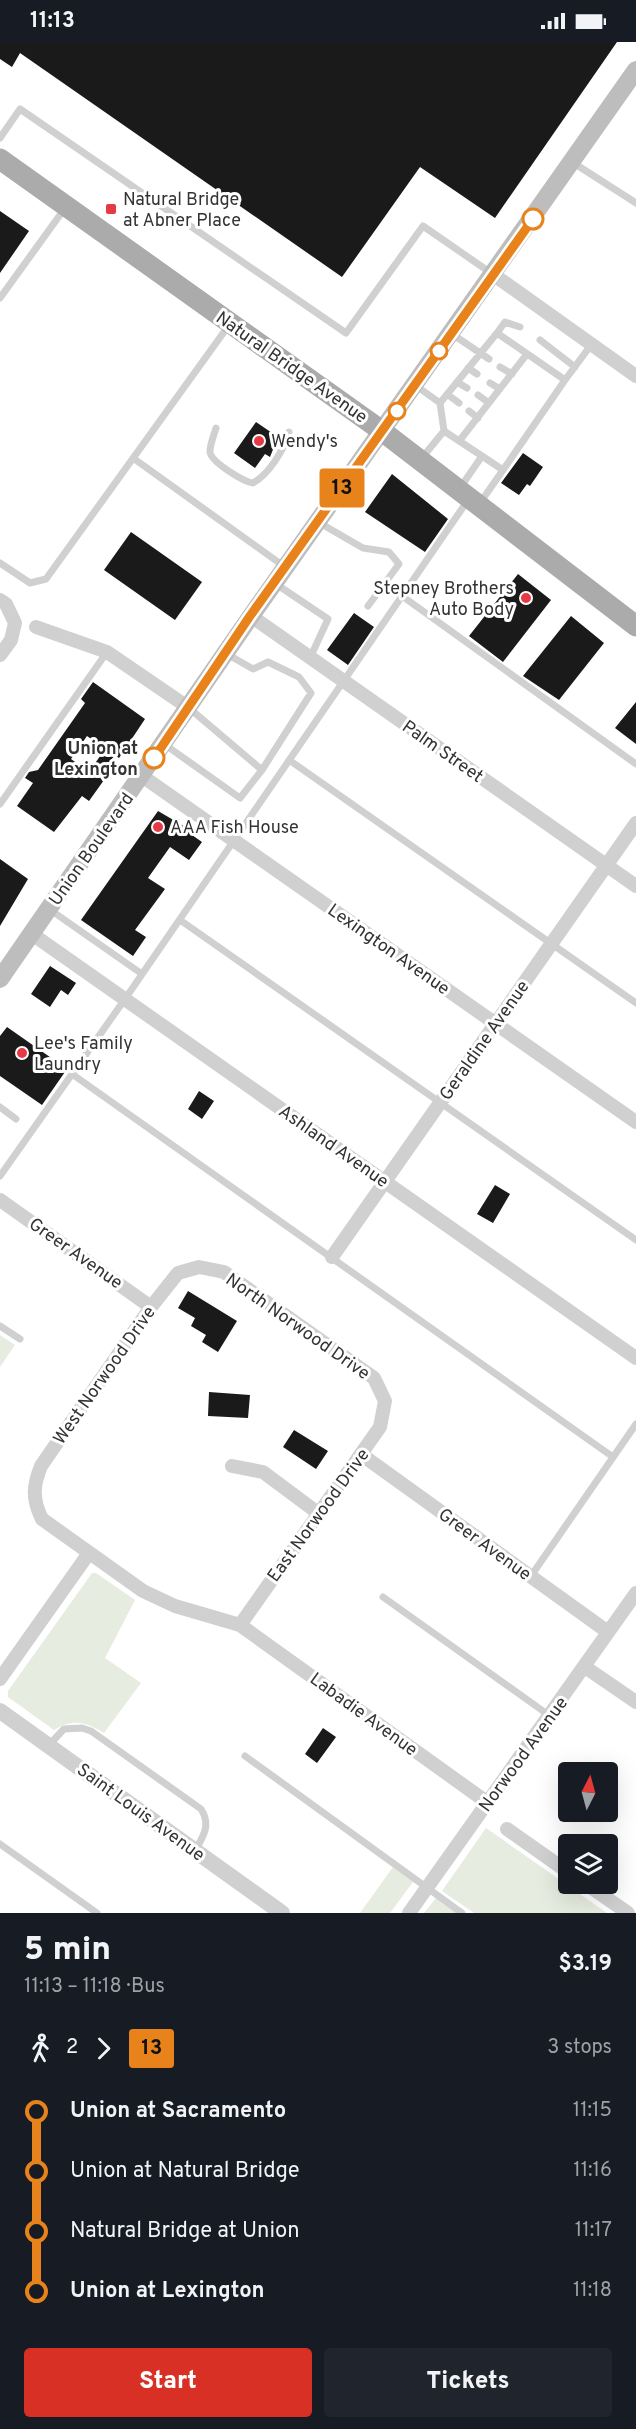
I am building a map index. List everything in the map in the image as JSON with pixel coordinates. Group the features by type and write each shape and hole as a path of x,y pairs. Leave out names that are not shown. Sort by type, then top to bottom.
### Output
{"main road":[{"name":"Union Boulevard","path":"0,979 189,708 250,616 494,275 636,70"},
{"name":"Natural Bridge Avenue","path":"0,159 382,431 636,626"}],"street":[{"path":"494,275 636,376"},
{"path":"0,600 6,604 15,623 10,640 0,655"},
{"name":"Palm Street","path":"250,616 636,886"},
{"path":"36,627 107,652 189,708"},
{"name":"Lexington Avenue","path":"142,776 636,1122"},
{"name":"Geraldine Avenue","path":"332,1257 636,823"},
{"name":"Ashland Avenue","path":"32,934 636,1358"},
{"name":"Greer Avenue","path":"0,1200 152,1307"},
{"name":"West Norwood Drive","path":"34,1502 34,1483 41,1466 152,1307 178,1273 199,1267"},
{"name":"North Norwood Drive","path":"199,1267 224,1272 374,1378 385,1401"},
{"name":"East Norwood Drive","path":"240,1625 318,1513 362,1455 380,1427 385,1401"},
{"name":"Greer Avenue","path":"362,1455 608,1632"},
{"path":"232,1466 263,1473 318,1513"},
{"name":"Labadie Avenue","path":"34,1502 42,1519 143,1591 175,1606 240,1625 488,1803"},
{"path":"0,1679 89,1553"},
{"name":"Norwood Avenue","path":"409,1913 636,1593"},
{"path":"585,1667 636,1702"},
{"name":"Saint Louis Avenue","path":"0,1711 282,1913"},
{"path":"507,1829 558,1865"},
{"path":"600,1894 628,1913"}],"lane":[{"path":"0,138 20,109 346,333 423,226 494,275"},
{"path":"572,162 636,203"},
{"path":"0,298 66,206"},
{"path":"440,403 505,322 520,327"},
{"path":"0,563 30,583 46,579 230,323"},
{"path":"497,333 565,380"},
{"path":"452,334 489,359"},
{"path":"540,340 575,367"},
{"path":"0,1176 180,920 469,498 502,470 591,345"},
{"path":"460,440 527,354"},
{"path":"500,367 512,374"},
{"path":"468,368 477,374"},
{"path":"457,382 467,388"},
{"path":"490,383 500,389"},
{"path":"416,385 440,403 444,431 420,460"},
{"path":"447,394 459,404"},
{"path":"478,395 489,403"},
{"path":"469,411 478,418"},
{"path":"216,428 210,449 213,460 247,482 253,483 265,474 286,441 289,432"},
{"path":"444,431 502,470"},
{"path":"469,498 482,456"},
{"path":"133,458 285,567"},
{"path":"318,522 363,548 389,552 399,564 368,606"},
{"path":"274,583 328,620 309,658"},
{"path":"402,596 636,764"},
{"path":"0,804 107,652"},
{"path":"164,744 240,798 261,770 311,693 299,677 268,662 253,669 225,653"},
{"path":"189,708 261,770"},
{"path":"289,760 636,1003"},
{"path":"49,909 142,974"},
{"path":"180,920 636,1240"},
{"path":"72,1074 613,1457"},
{"path":"0,1107 16,1119"},
{"path":"0,1326 20,1339"},
{"path":"531,1576 636,1424"},
{"path":"384,1597 550,1716"},
{"path":"48,1746 64,1729 73,1727 91,1731 201,1809 207,1827 195,1851"},
{"path":"245,1756 462,1913"},
{"path":"0,1844 97,1913"}],"shaded area":[{"path":"0,1335 15,1345 0,1367"},
{"path":"92,1573 96,1573 135,1600 105,1658 141,1683 104,1733 79,1723 67,1724 54,1730 8,1697 8,1691"},
{"path":"486,1828 558,1879 558,1894 580,1894 607,1913 474,1913 442,1891"},
{"path":"393,1867 413,1882 390,1913 360,1913"},
{"path":"436,1898 457,1913 424,1913"}],"building":[{"path":"0,42 617,42 495,218 420,167 342,277 20,53 12,67 0,59"},
{"path":"0,211 29,231 0,273"},
{"name":"Wendy's","path":"256,422 278,437 270,457 265,454 255,468 234,453"},
{"path":"523,453 543,467 530,486 527,484 519,495 501,483"},
{"path":"392,474 448,519 425,552 365,512"},
{"path":"131,532 202,582 175,620 104,570"},
{"path":"518,574 551,600 503,662 469,636"},
{"path":"354,613 374,627 348,665 327,650"},
{"path":"571,616 604,643 559,700 523,676"},
{"path":"93,682 145,719 119,758 115,755 101,773 100,777 104,780 89,801 82,796 54,832 17,806 33,783 25,778 29,772 38,770 85,703 81,699","holes":["87,736 105,749 89,772 71,759"]},
{"path":"636,702 636,744 615,728"},
{"path":"158,811 194,832 192,835 202,842 189,860 170,847 148,878 165,889 135,930 146,937 133,956 81,920"},
{"path":"0,859 28,879 0,926"},
{"path":"50,966 76,983 68,995 61,990 50,1007 31,994"},
{"name":"Lee's Family Laundry","path":"7,1027 67,1069 42,1105 0,1076 0,1036"},
{"path":"199,1091 214,1101 202,1119 188,1109"},
{"path":"495,1185 510,1194 493,1223 477,1214"},
{"path":"188,1291 237,1321 218,1352 202,1342 206,1335 191,1326 195,1318 178,1308"},
{"path":"209,1392 250,1395 248,1418 208,1416"},
{"path":"294,1430 328,1451 316,1469 283,1447"},
{"path":"323,1728 336,1737 317,1763 305,1754"}],"bus line":[{"name":"13","path":"154,758 250,616 533,219"}],"place":[{"name":"Natural Bridge at Abner Place","path":"111,209"},
{"name":"Wendy's","path":"259,441"},
{"name":"Stepney Brothers Auto Body","path":"526,598"},
{"name":"Union at Lexington","path":"154,758"},
{"name":"AAA Fish House","path":"158,827"},
{"name":"Lee's Family Laundry","path":"22,1053"}]}
